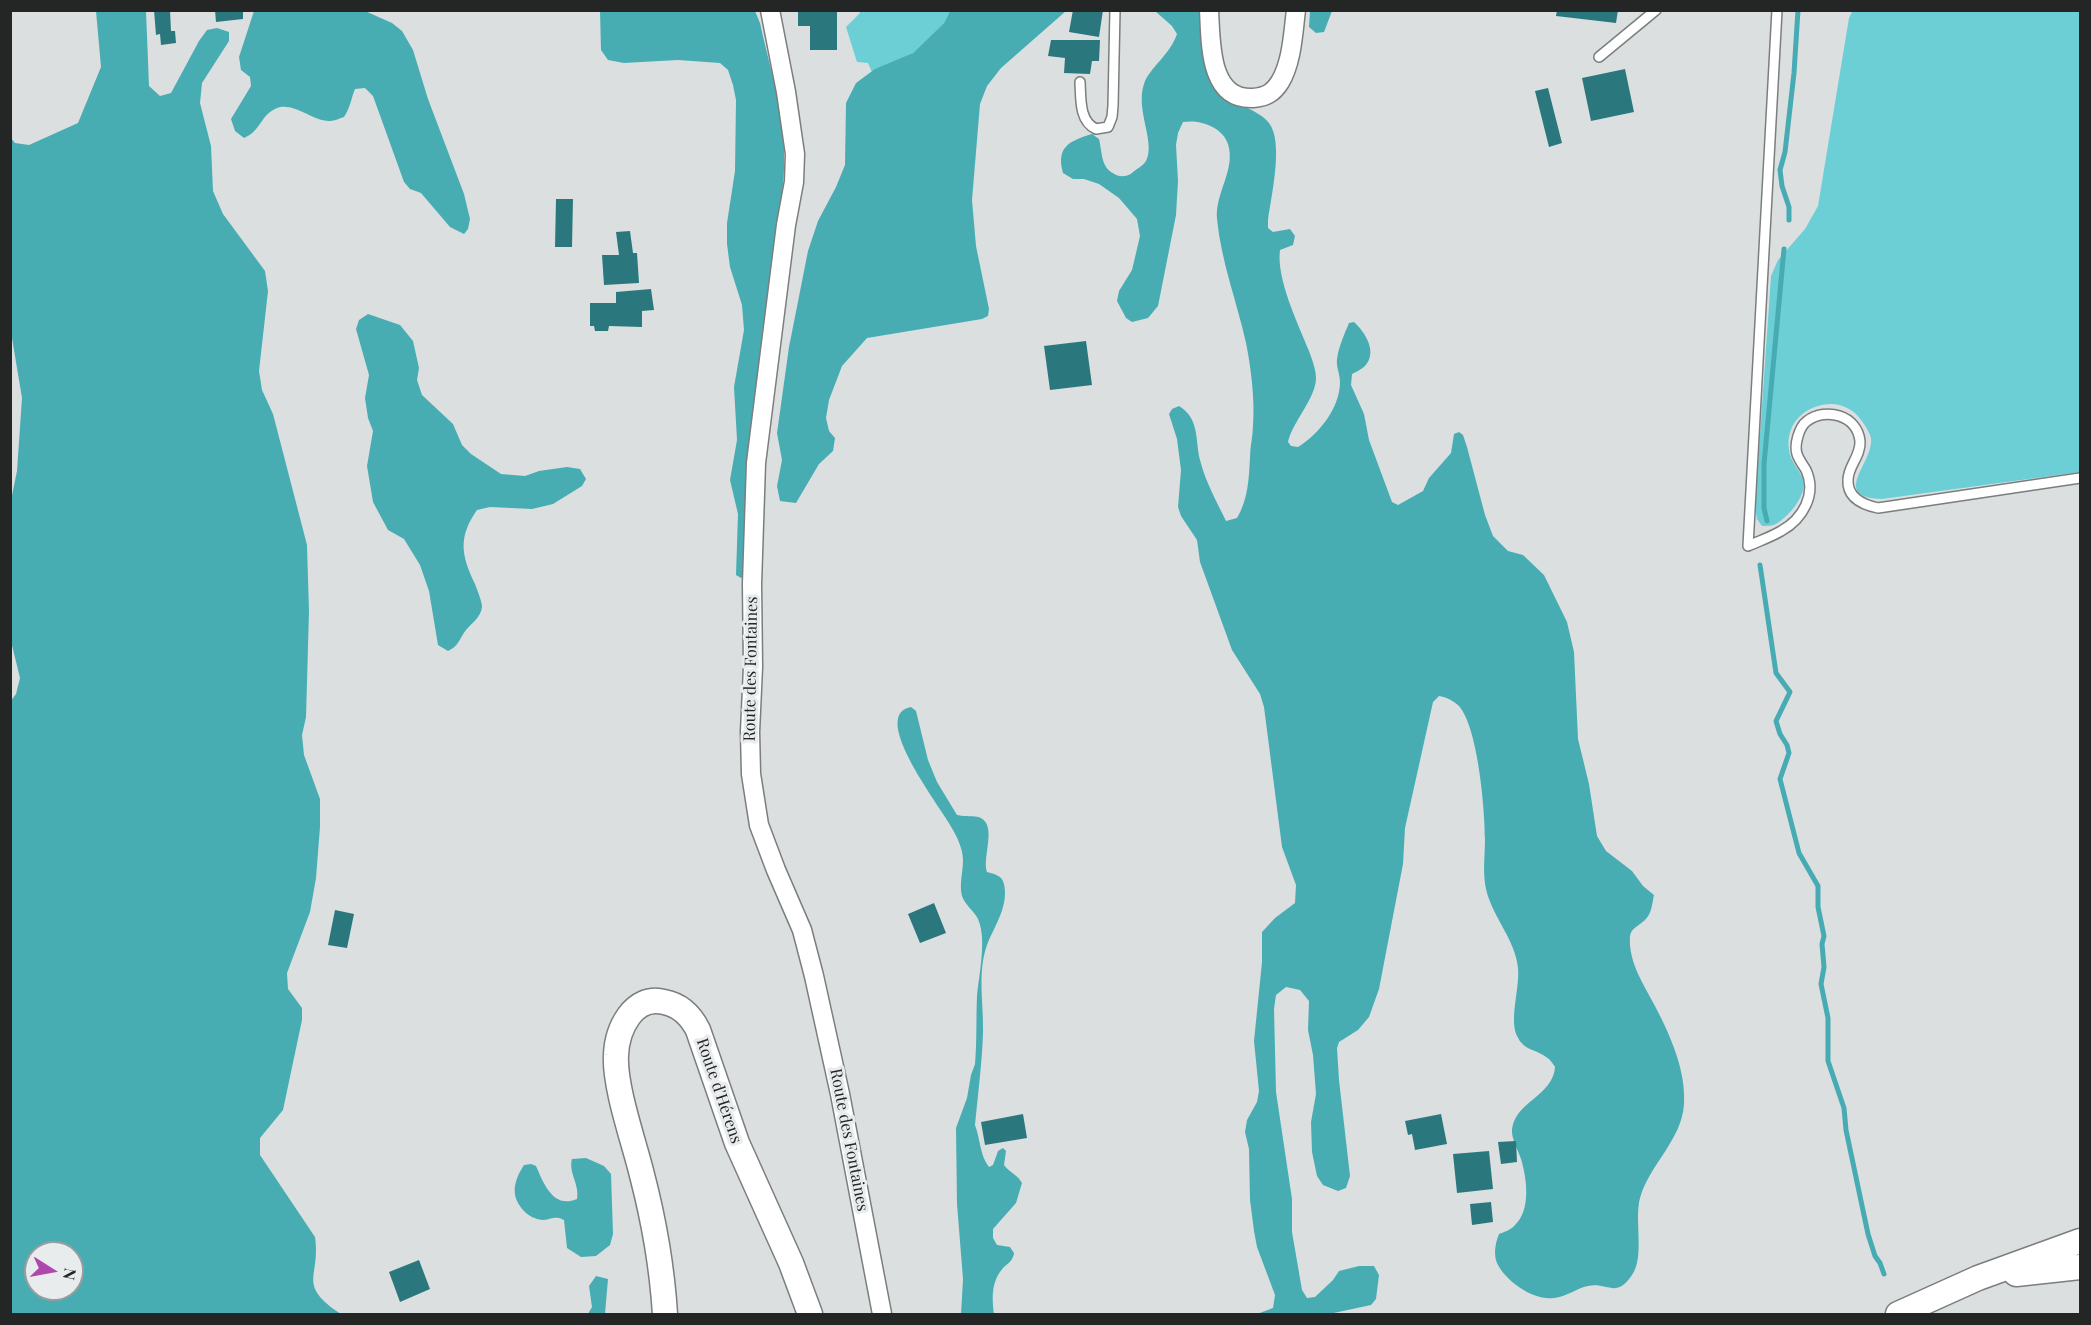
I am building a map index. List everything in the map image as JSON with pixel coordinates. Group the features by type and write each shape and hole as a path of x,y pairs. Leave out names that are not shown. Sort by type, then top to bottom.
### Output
{"main road":[{"name":"Route d'Hérens","path":"665,1314 661,1268 653,1225 615,1058 618,1037 627,1018 640,1005 660,1001 682,1009 698,1030 740,1151 791,1263 810,1314"},
{"path":"1898,1314 1978,1278 2080,1241"},
{"path":"1978,1278 2080,1267"}],"street":[{"name":"Route des Fontaines","path":"770,10 795,154 794,182 786,225 756,463 752,584 751,774 759,825 802,930 814,976 840,1094 882,1314"},
{"path":"1209,10 1216,74 1229,91 1248,98 1267,95 1274,91 1281,81 1288,60 1296,10"}],"lane":[{"path":"1080,82 1083,114 1087,123 1096,129 1103,130 1108,127 1112,117 1115,10"},
{"path":"1599,57 1656,10"},
{"path":"1777,10 1748,546 1783,531 1803,512 1809,500 1811,486 1796,453 1798,435 1805,422 1819,415 1832,413 1845,418 1853,426 1860,440 1859,452 1848,480 1852,494 1863,505 1878,508 2080,478"}],"shaded area":[{"path":"1853,10 2080,11 2080,472 1882,499 1866,497 1858,492 1856,485 1870,448 1869,432 1857,415 1849,409 1835,404 1823,405 1806,411 1790,431 1790,454 1804,485 1800,498 1781,521 1773,525 1762,526 1757,519 1755,507 1771,276 1778,260 1805,229 1818,206 1849,18"},
{"path":"96,11 146,11 149,86 160,96 171,93 207,30 217,28 229,32 229,41 202,83 200,103 211,146 213,191 223,214 265,271 268,291 259,371 262,390 273,414 307,545 309,611 306,717 302,735 304,755 320,799 316,878 310,912 287,973 288,989 302,1008 302,1020 283,1110 260,1138 260,1155 315,1237 313,1280 315,1287 327,1304 341,1314 11,1314 10,702 16,694 20,678 10,637 10,505 17,471 22,398 10,326 11,138 15,143 29,145 78,123 101,67"},
{"path":"254,11 365,11 392,23 402,31 413,50 428,99 464,194 470,219 468,229 464,234 450,227 421,193 410,189 404,182 373,96 365,88 355,89 344,117 336,120 323,120 295,109 282,107 270,112 250,135 244,138 235,131 231,119 251,86 250,77 241,70 239,57"},
{"path":"600,11 755,11 760,23 779,107 783,135 784,171 760,388 746,576 741,578 736,575 738,514 730,480 737,440 734,387 744,330 742,305 730,267 727,244 727,223 735,171 736,100 733,85 728,70 720,63 678,60 624,63 608,60 601,50"},
{"path":"859,11 950,11 944,23 913,53 872,72 868,63 857,62 846,27 860,13"},
{"path":"950,11 1066,11 1001,68 987,86 980,104 972,200 976,246 989,309 988,316 982,319 867,338 842,366 829,400 826,418 829,431 835,438 833,451 819,464 796,503 780,501 777,486 782,460 777,433 789,347 808,251 818,221 845,165 846,103 856,83 875,69 913,53 944,23"},
{"path":"1155,11 1200,11 1225,96 1260,115 1269,123 1273,132 1276,156 1268,228 1273,232 1290,229 1295,236 1293,245 1280,250 1281,274 1289,301 1313,361 1316,378 1312,393 1288,442 1291,446 1298,447 1306,442 1321,428 1332,411 1339,392 1340,379 1337,362 1339,350 1349,323 1354,322 1366,337 1370,355 1365,366 1352,374 1351,385 1364,414 1369,440 1392,502 1398,505 1423,491 1429,478 1451,453 1454,434 1459,432 1463,435 1467,447 1493,536 1508,551 1523,555 1544,575 1567,622 1574,652 1578,739 1589,784 1597,836 1606,851 1632,871 1643,886 1654,895 1649,914 1631,933 1630,946 1634,965 1672,1042 1683,1079 1684,1092 1682,1117 1678,1129 1650,1174 1640,1198 1638,1207 1639,1249 1636,1267 1626,1282 1616,1288 1588,1286 1558,1297 1546,1298 1530,1293 1514,1284 1502,1271 1495,1258 1499,1234 1515,1225 1526,1203 1525,1176 1512,1133 1515,1119 1548,1085 1555,1067 1542,1054 1523,1044 1517,1036 1514,1012 1518,968 1513,948 1485,886 1484,809 1476,750 1466,717 1459,706 1439,696 1433,702 1405,828 1403,864 1379,989 1369,1017 1358,1030 1339,1042 1337,1048 1350,1176 1346,1188 1338,1191 1323,1185 1317,1176 1312,1152 1311,1122 1316,1094 1313,1055 1308,1030 1309,1001 1300,990 1286,987 1276,995 1274,1009 1276,1092 1292,1199 1292,1232 1302,1290 1307,1298 1315,1297 1339,1271 1359,1266 1374,1266 1379,1275 1376,1299 1371,1305 1329,1314 1257,1314 1273,1308 1275,1295 1257,1247 1254,1231 1250,1200 1249,1149 1245,1132 1247,1120 1257,1102 1259,1091 1254,1041 1262,962 1262,932 1275,918 1295,903 1296,885 1282,847 1264,707 1260,694 1232,650 1200,562 1197,540 1181,516 1178,507 1181,470 1177,439 1169,414 1172,409 1179,406 1190,417 1196,430 1202,468 1212,491 1226,521 1237,518 1244,504 1247,489 1253,405 1246,343 1226,266 1217,219 1217,209 1228,172 1230,154 1225,138 1216,129 1203,123 1183,122 1176,145 1178,181 1176,215 1158,306 1148,318 1132,322 1126,318 1117,301 1119,291 1132,270 1140,236 1137,219 1119,198 1099,184 1084,179 1073,179 1063,173 1061,164 1061,157 1066,146 1092,134 1099,139 1104,162 1114,174 1127,176 1146,161 1149,145 1142,104 1144,84 1150,72 1174,42 1177,34 1172,26"},
{"path":"1310,11 1332,11 1324,32 1316,33 1309,27"},
{"path":"368,314 400,325 413,341 419,368 417,380 422,395 453,424 462,445 471,454 501,474 525,476 539,471 567,467 580,469 586,479 582,486 553,504 532,509 490,507 477,510 464,538 464,555 482,607 478,617 466,630 457,645 448,651 438,645 429,591 420,565 404,539 388,530 373,502 367,466 373,431 365,398 369,375 356,329 359,320"},
{"path":"911,707 916,711 928,760 937,782 957,815 978,817 986,822 989,835 987,872 1000,877 1004,884 1003,908 987,945 982,966 983,1022 975,1125 982,1152 989,1167 993,1165 998,1151 1003,1148 1006,1151 1004,1165 1022,1183 1016,1203 993,1229 993,1238 997,1245 1010,1247 1014,1253 994,1284 994,1314 961,1314 963,1279 957,1204 956,1128 967,1098 975,1064 977,996 982,957 981,927 962,896 963,856 961,848 953,830 912,764 903,744 898,727 900,714"},
{"path":"586,1158 604,1166 611,1174 613,1234 610,1245 596,1256 581,1257 567,1248 564,1220 555,1218 542,1220 530,1216 517,1201 515,1189 517,1177 524,1165 531,1164 536,1166 546,1187 556,1198 562,1201 577,1199 572,1159"},
{"path":"596,1276 608,1279 605,1314 588,1314 592,1307 589,1286"}],"building":[{"path":"154,10 170,10 171,31 175,31 176,43 161,45 160,34 156,35"},
{"path":"215,10 243,10 243,19 216,22"},
{"path":"798,10 837,10 837,50 810,50 810,26 798,26"},
{"path":"1073,10 1103,10 1099,37 1069,32"},
{"path":"1557,10 1618,10 1616,23 1556,16"},
{"path":"1051,40 1100,40 1099,61 1092,61 1090,74 1064,73 1065,58 1048,56"},
{"path":"1625,69 1634,112 1591,121 1582,78"},
{"path":"1548,88 1562,143 1549,147 1535,91"},
{"path":"556,199 573,199 572,247 555,247"},
{"path":"630,231 633,253 637,253 639,283 604,285 602,255 619,255 616,232"},
{"path":"651,289 654,310 642,311 642,327 609,326 608,331 595,331 594,326 590,326 590,303 616,303 616,292"},
{"path":"1086,341 1092,385 1050,390 1044,346"},
{"path":"934,903 946,933 920,943 908,914"},
{"path":"335,910 354,914 347,948 328,945"},
{"path":"1023,1114 1027,1138 985,1145 981,1122"},
{"path":"1441,1114 1447,1144 1415,1150 1412,1134 1408,1135 1405,1121"},
{"path":"1516,1141 1517,1162 1501,1164 1498,1142"},
{"path":"1489,1151 1493,1189 1457,1193 1453,1154"},
{"path":"1491,1202 1493,1222 1472,1225 1470,1204"},
{"path":"419,1260 430,1289 400,1302 389,1272"}],"waterway":[{"path":"1789,220 1789,207 1782,186 1780,170 1785,152 1794,73 1798,10"},
{"path":"1767,521 1764,508 1764,464 1784,249"},
{"path":"1760,565 1776,673 1790,692 1776,721 1789,753 1780,779 1799,853 1818,886 1818,907 1824,936 1822,944 1824,967 1821,984 1828,1018 1828,1061 1844,1108 1846,1130 1868,1234 1884,1274"}]}
